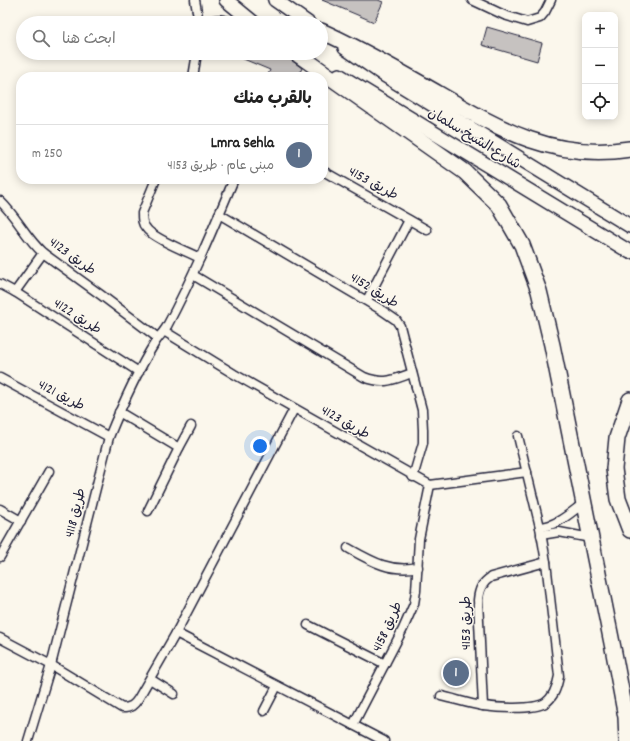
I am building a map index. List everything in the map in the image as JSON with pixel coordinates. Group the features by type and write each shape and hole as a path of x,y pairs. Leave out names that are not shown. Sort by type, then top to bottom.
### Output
{"highway":[{"path":"328,35 360,49 482,119 513,134 542,144 570,149 598,151 630,149"},
{"path":"306,60 323,72"},
{"path":"328,76 465,172 499,205 522,245 539,291 552,345 624,710 627,741"},
{"path":"630,400 617,438 614,469 618,499 630,530"}],"main road":[{"path":"226,0 245,16"},
{"path":"275,0 298,16"},
{"name":"شارع الشيخ سلمان","path":"328,37 384,75 630,226"},
{"name":"شارع الشيخ سلمان","path":"313,60 630,252"}],"street":[{"path":"195,0 198,16"},
{"path":"472,0 504,15 527,22 540,18 551,0"},
{"path":"194,72 196,60"},
{"name":"طريق 4153","path":"328,174 427,230"},
{"path":"154,184 142,213 142,219 146,229 154,235 200,258"},
{"path":"139,372 158,338 164,332 193,275 232,184"},
{"name":"طريق 4123","path":"0,202 43,254 158,338"},
{"name":"طريق 4152","path":"219,214 367,300 396,320 400,326 422,410 423,430 421,450 413,477"},
{"path":"367,300 409,220"},
{"path":"15,292 43,254"},
{"path":"193,275 364,377 380,382 388,382 412,373"},
{"name":"طريق 4122","path":"0,284 15,292 139,372"},
{"name":"طريق 4123","path":"164,332 413,477 430,485"},
{"name":"طريق 4118","path":"28,741 51,665 109,436 139,372"},
{"name":"طريق 4121","path":"0,378 109,436"},
{"path":"0,638 51,665 122,708 132,707 176,633 294,408"},
{"path":"119,412 179,448"},
{"path":"148,510 179,448 192,426"},
{"path":"441,696 483,706 537,707 546,702 553,695 557,686 559,676 546,562 540,527 518,436"},
{"path":"0,558 49,471"},
{"path":"430,485 527,472"},
{"name":"طريق 4158","path":"353,725 409,617 416,591 420,527 430,485"},
{"path":"540,527 557,522 584,503"},
{"path":"0,509 21,521"},
{"path":"541,535 558,532 591,538"},
{"path":"348,548 369,560 398,569 407,570 418,567"},
{"name":"طريق 4153","path":"483,706 478,600 481,587 485,581 491,577 546,562"},
{"path":"308,625 385,664"},
{"path":"176,633 384,741"},
{"path":"150,679 174,694"},
{"path":"264,711 277,686"}],"building":[{"path":"322,0 378,0 383,2 374,22"},
{"path":"487,27 542,43 537,61 482,45"},
{"path":"246,60 291,60 302,68 300,72 269,72 270,70"}],"place":[{"name":"Lmra Sehla","path":"456,673"}]}
